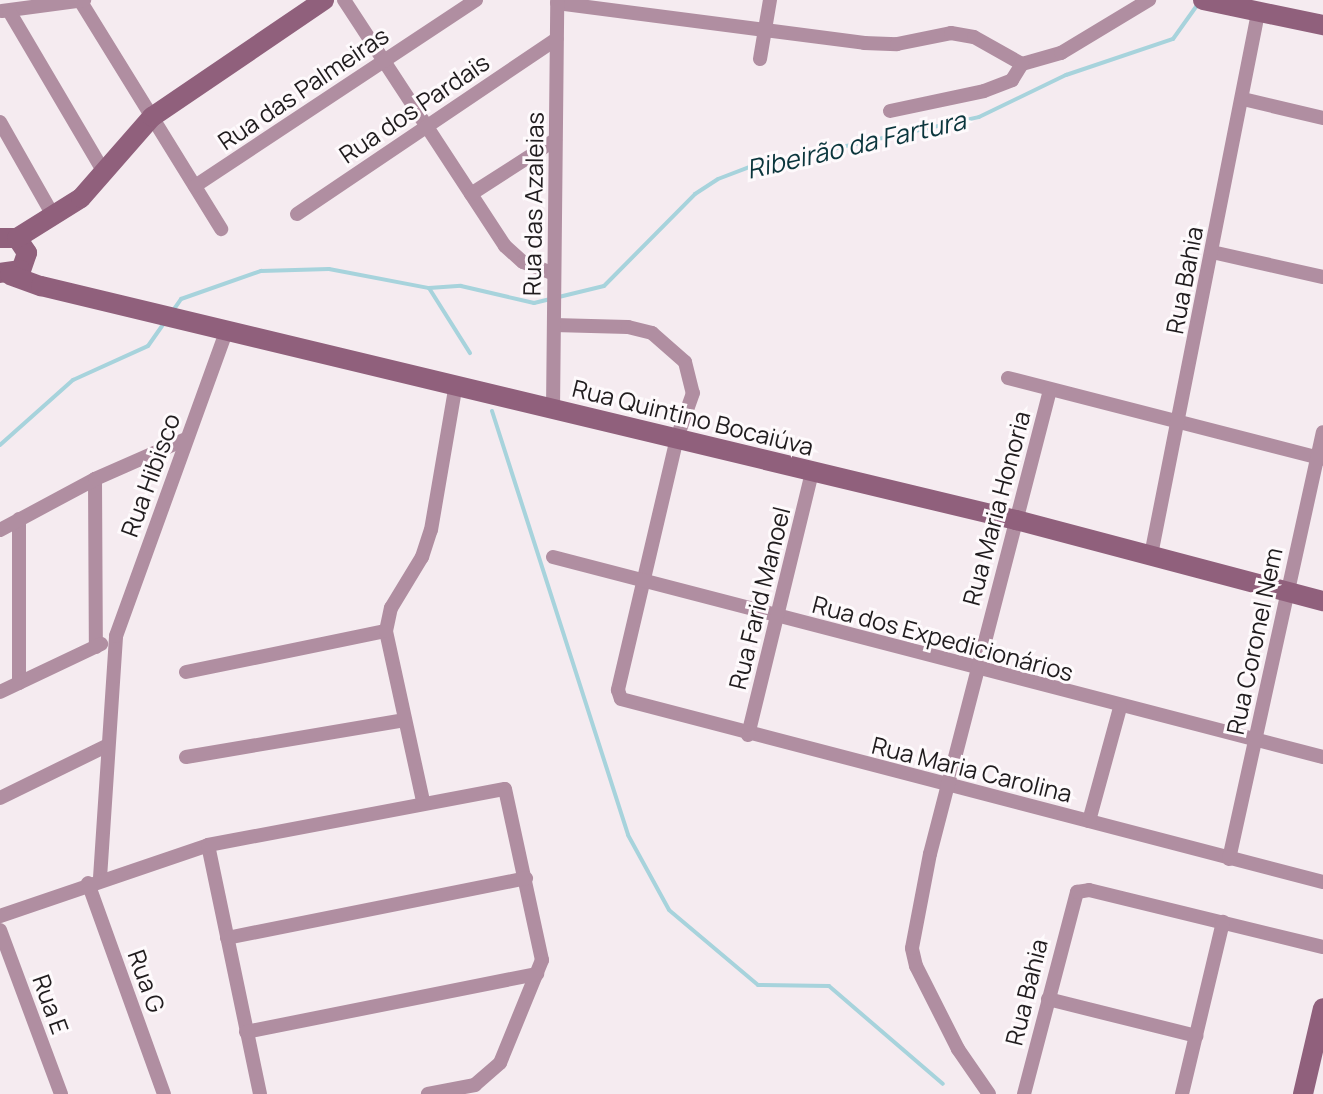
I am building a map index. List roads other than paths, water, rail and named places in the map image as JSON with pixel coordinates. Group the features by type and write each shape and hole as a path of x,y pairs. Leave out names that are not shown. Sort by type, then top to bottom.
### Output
{"street":[{"path":"14,243 54,217 104,172 152,117 324,0"},
{"path":"344,0 505,246 523,262 554,279"},
{"name":"Rua das Palmeiras","path":"195,186 476,0"},
{"path":"760,59 770,0"},
{"path":"890,111 984,91 1012,80 1022,64 1061,53 1149,0"},
{"path":"104,172 4,11 83,1 221,229"},
{"path":"557,1 765,32 897,44 951,33 974,37 1022,64"},
{"name":"Rua das Azaleias","path":"553,409 557,1"},
{"path":"1213,2 1323,25"},
{"name":"Rua Bahia","path":"1151,555 1258,13"},
{"name":"Rua dos Pardais","path":"297,214 556,39"},
{"path":"1243,99 1323,118"},
{"path":"0,122 54,217"},
{"path":"471,194 555,140"},
{"path":"5,274 21,270 14,243"},
{"path":"14,243 50,286"},
{"path":"1212,252 1323,277"},
{"name":"Rua Quintino Bocaiúva","path":"5,274 812,473 1016,520 1323,601"},
{"path":"554,325 628,327 669,344 685,362 693,393 677,438 643,583"},
{"name":"Rua Hibisco","path":"94,881 116,636 227,329"},
{"path":"1008,378 1320,459"},
{"path":"423,801 386,631 391,608 418,567 431,530 456,384"},
{"name":"Rua Maria Honoria","path":"984,1093 933,1002 912,948 947,785 1050,390"},
{"name":"Rua Coronel Nem","path":"1229,859 1287,592 1320,459 1323,432"},
{"path":"0,530 95,479 186,439"},
{"name":"Rua Farid Manoel","path":"748,735 812,473"},
{"path":"95,479 96,647"},
{"path":"19,519 19,683"},
{"name":"Rua dos Expedicionários","path":"553,557 976,671 1323,757"},
{"name":"Rua Maria Carolina","path":"643,583 618,690 628,704 1323,882"},
{"path":"186,672 386,631"},
{"path":"0,692 116,636"},
{"path":"1089,821 1120,708"},
{"path":"186,757 405,720"},
{"path":"0,798 108,745"},
{"path":"0,916 94,881 208,845 423,801 505,789 542,960 500,1063 472,1090 428,1094"},
{"path":"208,845 260,1094"},
{"path":"227,938 526,878"},
{"name":"Rua G","path":"94,881 164,1094"},
{"name":"Rua Bahia","path":"1024,1094 1071,901 1077,892 1089,890 1223,922"},
{"path":"1182,1094 1223,922 1323,947"},
{"name":"Rua E","path":"0,930 61,1094"},
{"path":"246,1032 537,974"},
{"path":"1048,999 1196,1036"},
{"path":"1303,1094 1323,1008"}],"waterway":[{"name":"Ribeirão da Fartura","path":"172,312 181,299 261,271 329,269 429,288 461,286 534,303 604,286 695,194 718,179 750,167 979,117 1066,75 1173,39 1198,4"},
{"path":"429,288 470,353"},
{"path":"0,445 73,380 148,346 165,322"},
{"path":"492,411 628,835 669,910 758,985 829,986 943,1084"}]}
